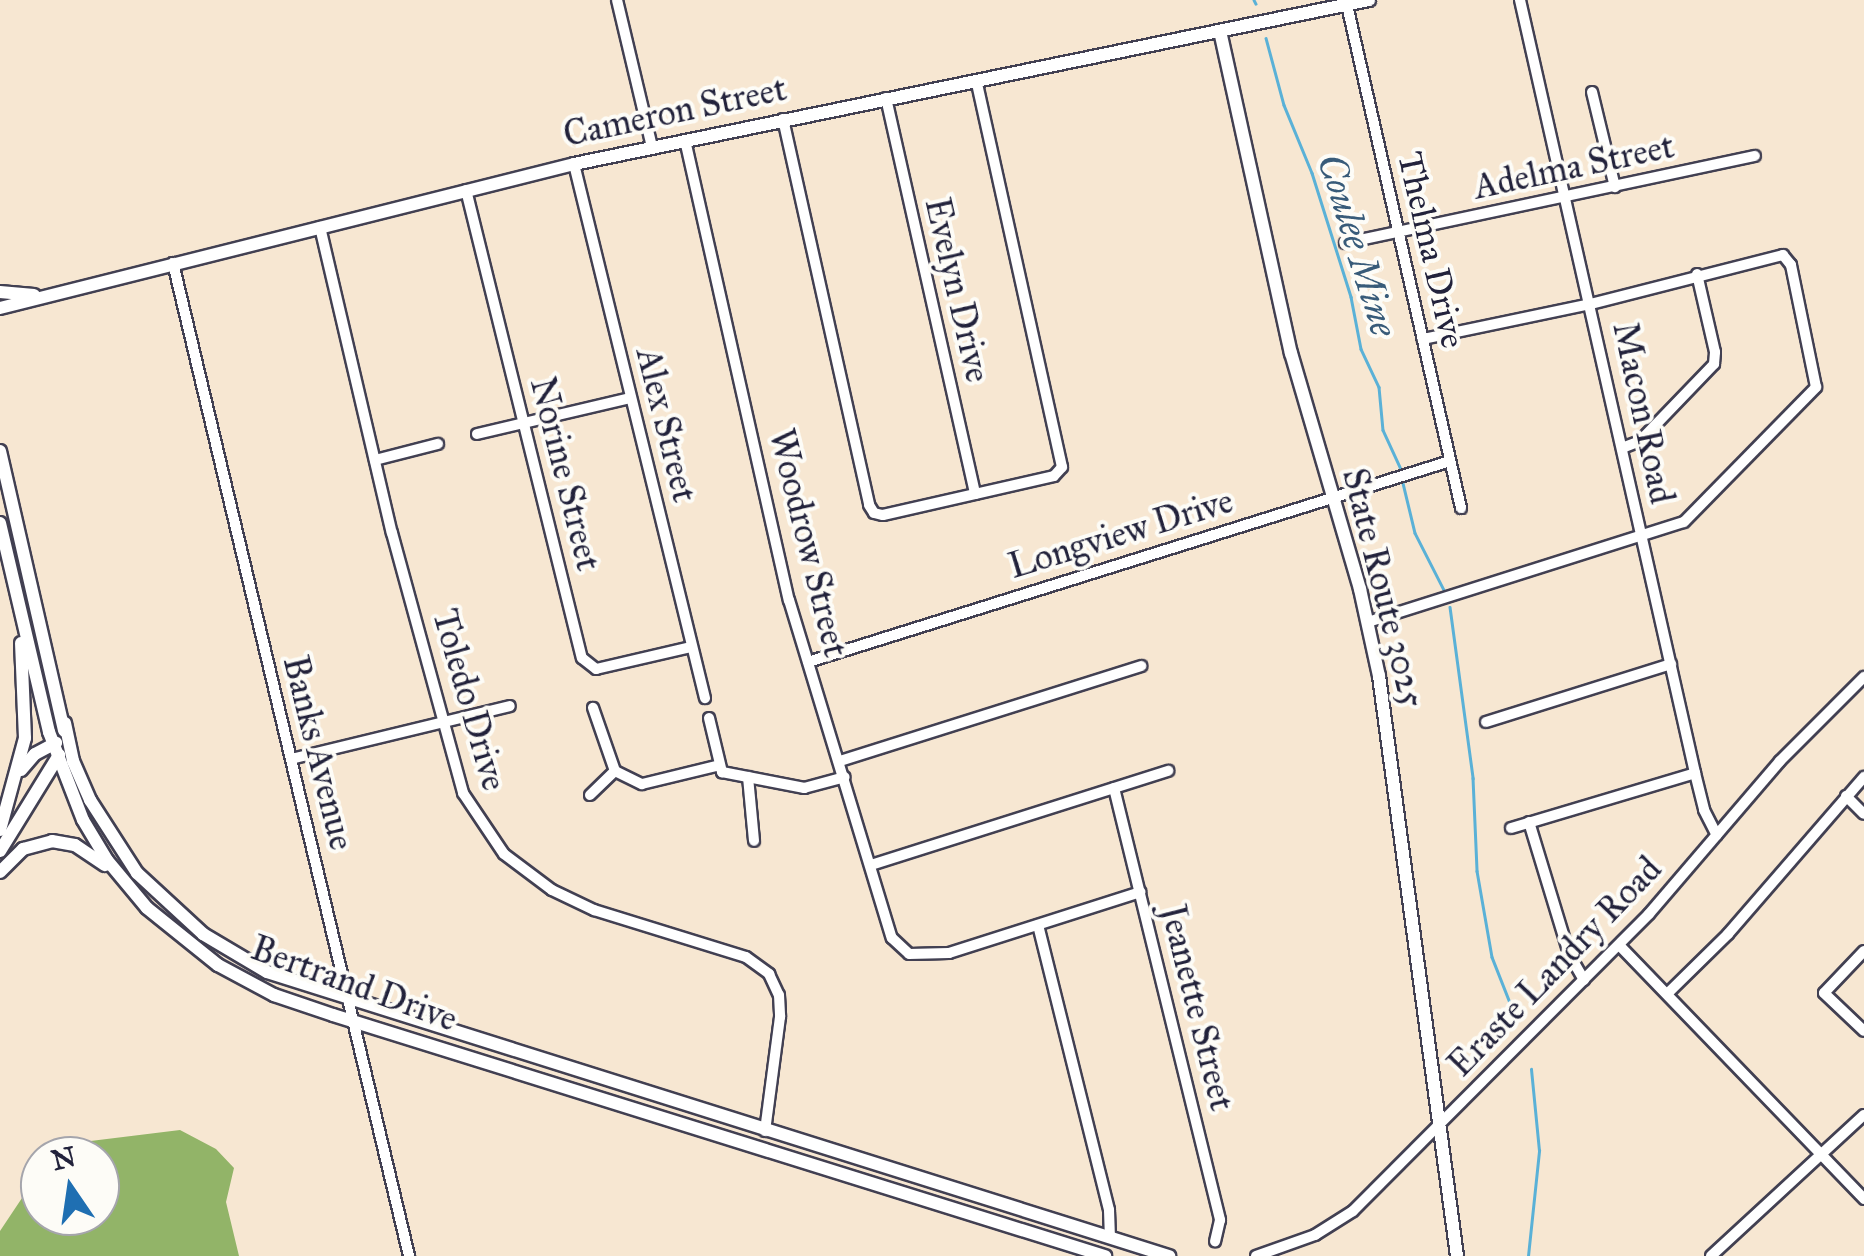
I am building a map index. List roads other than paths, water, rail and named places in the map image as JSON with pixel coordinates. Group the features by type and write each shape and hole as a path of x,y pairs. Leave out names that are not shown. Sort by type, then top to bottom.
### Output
{"main road":[{"name":"Cameron Street","path":"0,308 574,164 1369,0"},
{"name":"State Route 3025","path":"1220,31 1291,353 1368,622 1386,722 1457,1256"},
{"path":"0,292 52,294"},
{"path":"0,317 27,302"},
{"path":"0,450 65,724 57,759 0,852"},
{"path":"0,830 18,774 26,717 17,596 1,528"},
{"name":"Bertrand Drive","path":"17,596 62,744 114,842 176,911 251,964 350,1001 1169,1256"},
{"path":"18,774 36,754 62,744"},
{"name":"Bertrand Drive","path":"57,759 83,820 120,876 169,929 218,965 274,994 1105,1256"},
{"path":"0,872 28,846 52,841 83,848 120,876"}],"street":[{"path":"617,0 652,147"},
{"name":"Macon Road","path":"1520,0 1695,773 1716,835"},
{"name":"Thelma Drive","path":"1347,5 1461,508"},
{"path":"783,119 850,424 874,513 975,494 1054,476 1061,470 976,80"},
{"path":"1592,92 1615,187"},
{"name":"Evelyn Drive","path":"886,98 975,494"},
{"name":"Woodrow Street","path":"686,140 789,600 892,938 904,951 920,956 948,953 1038,925"},
{"name":"Adelma Street","path":"1345,243 1756,156"},
{"name":"Alex Street","path":"574,164 704,698"},
{"name":"Norine Street","path":"466,190 586,665 604,668 691,647"},
{"name":"Toledo Drive","path":"320,227 455,775 471,809 490,837 521,869 581,905 734,953 756,962 769,974 779,995 780,1017 765,1131"},
{"path":"1368,622 1642,537 1691,518 1816,386 1785,256 1697,274 1591,304 1423,339"},
{"name":"Banks Avenue","path":"173,263 409,1256"},
{"path":"1622,448 1640,441 1714,364 1715,352 1697,274"},
{"path":"477,434 631,398"},
{"path":"375,460 438,444"},
{"name":"Longview Drive","path":"808,662 1450,460"},
{"path":"1,528 19,526"},
{"path":"1486,722 1671,664"},
{"path":"840,760 1140,666"},
{"name":"Eraste Landry Road","path":"1256,1256 1338,1222 1619,945 1790,750 1864,677"},
{"path":"291,758 510,706"},
{"path":"594,708 615,771 642,784 720,765"},
{"path":"709,718 722,772 804,788 845,777"},
{"path":"590,795 615,771"},
{"path":"871,865 1168,771"},
{"path":"1511,828 1695,773"},
{"path":"748,777 754,841"},
{"path":"1667,994 1728,934 1864,777"},
{"name":"Jeanette Street","path":"1114,788 1220,1220 1216,1241"},
{"path":"1846,796 1864,814"},
{"path":"1529,822 1568,954 1584,980"},
{"path":"1110,1238 1110,1210 1038,925 1140,892"},
{"path":"1619,945 1864,1199"},
{"path":"1864,951 1824,992 1864,1031"},
{"path":"1711,1256 1819,1152 1864,1115"},
{"path":"886,1187 894,1171"}],"waterway":[{"name":"Coulee Mine","path":"1254,0 1256,4"},
{"name":"Coulee Mine","path":"1266,38 1284,105 1312,173 1351,297 1361,349 1379,387 1383,430 1400,467"},
{"name":"Coulee Mine","path":"1403,483 1415,533 1444,590"},
{"name":"Coulee Mine","path":"1450,607 1473,778 1477,871 1492,957 1516,1018"},
{"name":"Coulee Mine","path":"1528,1256 1539,1151 1531,1069"}]}
